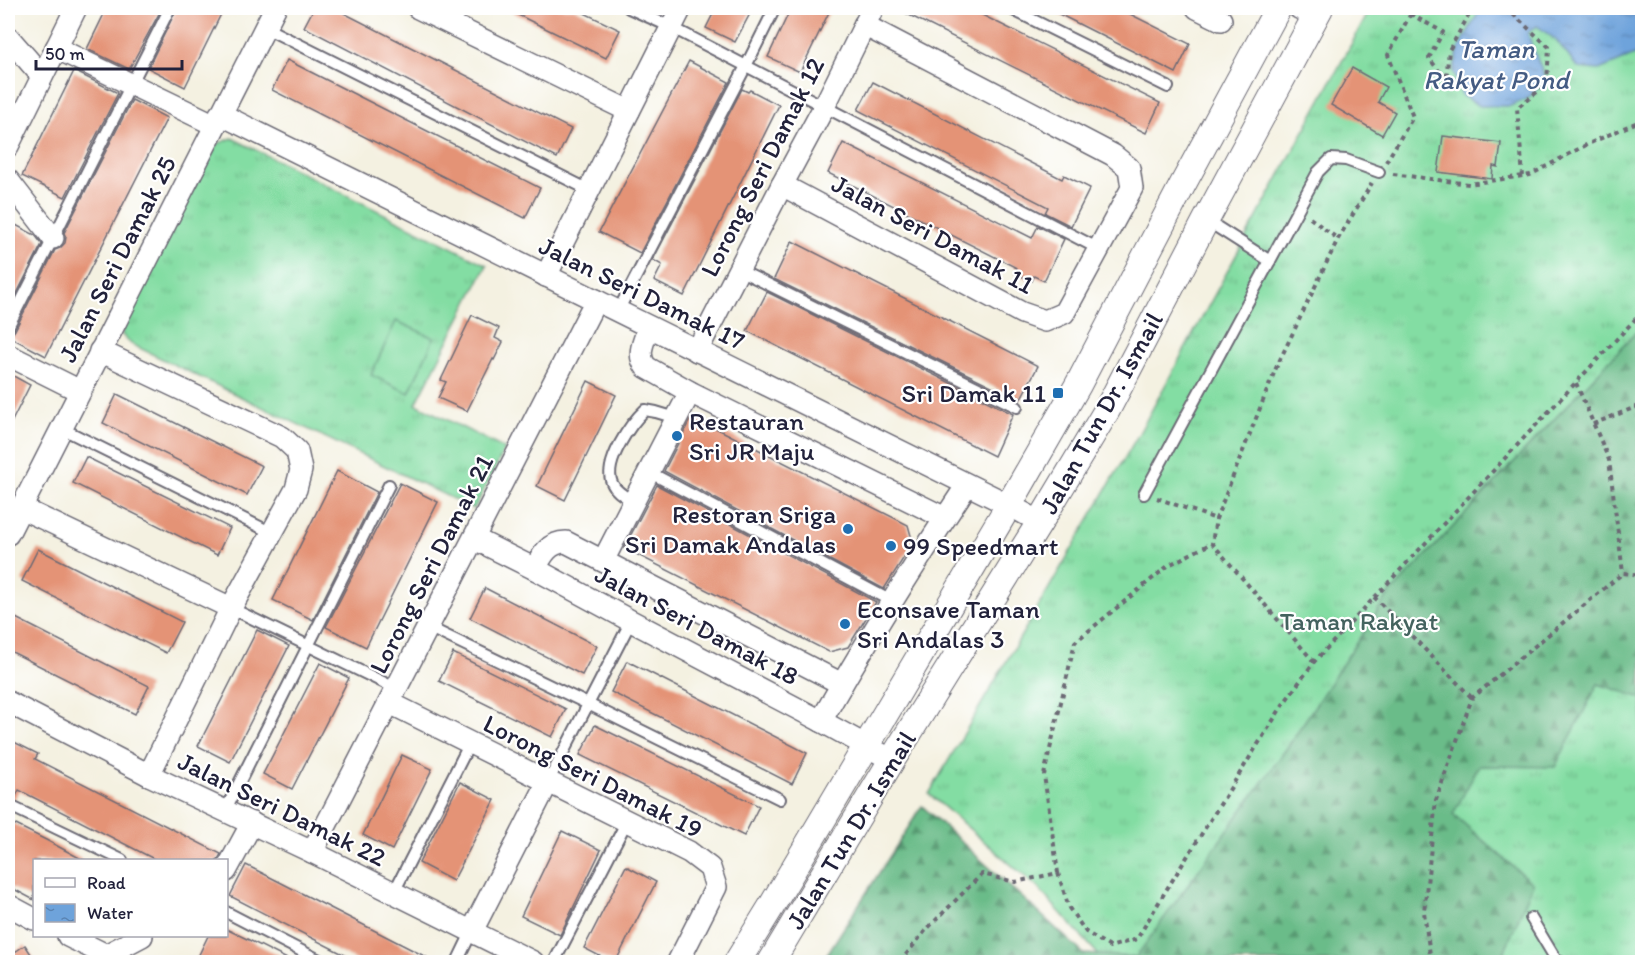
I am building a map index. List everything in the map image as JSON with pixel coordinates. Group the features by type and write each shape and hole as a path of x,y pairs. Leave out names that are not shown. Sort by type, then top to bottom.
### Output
{"street":[{"path":"8,146 76,8"},
{"name":"Jalan Seri Damak 25","path":"8,534 274,8"},
{"path":"418,8 629,111"},
{"path":"546,276 681,8"},
{"path":"1197,8 1221,21"},
{"name":"Jalan Tun Dr. Ismail","path":"737,963 1009,506 1078,385 1278,8"},
{"name":"Jalan Tun Dr. Ismail","path":"771,963 892,760 1107,410 1206,220 1311,10"},
{"name":"Lorong Seri Damak 12","path":"697,351 869,16"},
{"name":"Jalan Seri Damak 11","path":"782,185 1022,313 1045,321 1064,313 1132,188 1129,168 1113,155 869,16"},
{"path":"8,37 42,76"},
{"name":"Jalan Seri Damak 17","path":"56,48 131,85 218,120 596,300 1040,522"},
{"path":"8,180 53,238"},
{"name":"Lorong Seri Damak 21","path":"312,852 596,300"},
{"path":"649,327 640,355 646,367 690,392 945,518"},
{"path":"100,351 282,437 297,452 301,470 296,489 231,608 149,775"},
{"path":"8,355 80,391"},
{"path":"603,561 690,392"},
{"path":"821,721 967,485"},
{"path":"21,508 231,608"},
{"name":"Jalan Seri Damak 18","path":"475,539 892,760"},
{"path":"535,569 549,547 557,542 566,542 842,684"},
{"name":"Lorong Seri Damak 19","path":"394,696 470,743 689,852 710,868 716,887 678,963"},
{"name":"Jalan Seri Damak 22","path":"8,702 149,775 394,892 533,963"},
{"path":"472,931 548,782"},
{"path":"228,867 252,824"},
{"path":"8,905 33,918"},
{"path":"70,937 113,959 141,937"}],"lane":[{"path":"8,327 170,8"},
{"path":"629,8 671,27 1098,249"},
{"path":"618,311 775,8"},
{"path":"1009,8 1168,87"},
{"path":"264,27 589,190"},
{"path":"1144,494 1318,172 1331,159 1346,160 1379,172"},
{"path":"1206,220 1270,261"},
{"path":"739,270 1017,407"},
{"path":"634,502 617,491 610,480 612,463 621,442 635,418 645,410 676,418"},
{"path":"61,428 272,533"},
{"path":"649,472 893,602"},
{"path":"225,811 389,485"},
{"path":"231,608 308,645 394,696"},
{"path":"548,782 631,621"},
{"path":"428,627 780,799"},
{"path":"394,892 470,743"},
{"path":"8,805 118,859"},
{"path":"554,963 627,821"},
{"path":"228,913 323,963"},
{"path":"1531,918 1560,963"},
{"path":"456,963 472,931"}],"path":[{"path":"1212,543 1216,519 1276,368 1338,239 1413,117 1388,55 1414,8"},
{"path":"1410,14 1443,32 1428,58 1446,80 1449,50 1473,8"},
{"path":"1506,8 1549,47 1547,84 1517,108 1523,176"},
{"path":"1379,172 1469,184 1530,175 1588,144 1642,120"},
{"path":"1298,210 1338,239"},
{"path":"1212,543 1169,565 1075,642 1044,775 1058,873 1069,908 1086,932 1110,947 1137,939 1278,713 1314,662 1642,312"},
{"path":"1576,383 1609,460 1623,573"},
{"path":"1593,424 1636,407 1642,408"},
{"path":"1144,494 1216,519"},
{"path":"1212,543 1314,662"},
{"path":"1431,963 1424,912 1436,800 1472,698 1623,573 1642,575"},
{"path":"1374,597 1472,698"},
{"path":"900,963 926,930 982,874 1015,882 1058,873"}],"green space":[{"name":"Taman Rakyat","path":"1371,8 1642,8 1642,962 1105,962 1037,887 929,794 1137,437"},
{"path":"232,138 487,265 416,404 505,449 474,509 131,344 122,335 123,319 217,144"},
{"path":"396,321 434,338 409,393 371,375"},
{"path":"1642,326 1642,698 1598,684 1555,767 1479,766 1453,814 1533,884 1503,955 1519,962 822,962 922,806 1084,954 1136,957 1289,745 1386,598"}],"water":[{"name":"Taman Rakyat Pond","path":"1481,8 1624,8 1642,19 1642,52 1599,70 1578,68 1556,40 1537,26 1528,33 1546,80 1527,99 1510,106 1480,106 1462,96 1453,72 1459,48"}],"building":[{"path":"107,8 162,8 129,69 87,49"},
{"path":"177,8 224,8 185,87 148,68"},
{"path":"314,8 334,8 571,129 557,158 304,27"},
{"path":"504,8 574,8 620,30 606,58"},
{"path":"716,8 753,8 735,42 706,28"},
{"path":"791,8 831,8 800,72 768,57"},
{"path":"895,8 968,8 1160,103 1146,133"},
{"path":"1047,8 1118,8 1190,44 1176,73"},
{"path":"287,60 540,188 525,218 272,90"},
{"path":"689,61 729,82 640,253 599,232"},
{"path":"1352,68 1386,87 1378,102 1395,112 1382,135 1331,105"},
{"path":"74,71 118,93 65,197 22,176"},
{"path":"873,82 1062,179 1064,175 1090,188 1071,226 1045,213 1048,207 858,110"},
{"path":"742,89 748,92 750,90 779,105 684,296 654,281 662,265 653,260"},
{"path":"132,100 167,118 46,356 8,334 12,334 15,330 55,250 65,243 64,233"},
{"path":"1443,136 1501,143 1498,167 1493,166 1492,179 1438,172"},
{"path":"843,143 1032,238 1038,226 1064,239 1044,281 1034,276 1032,281 1015,273 1017,268 828,173"},
{"path":"8,221 35,235 42,244 8,311"},
{"path":"792,241 1038,366 1020,400 774,279"},
{"path":"767,292 1013,414 994,456 747,331"},
{"path":"472,315 499,328 495,338 503,342 467,411 438,398 446,382 441,380"},
{"path":"8,373 30,385 8,429"},
{"path":"588,381 616,395 565,500 537,486"},
{"path":"117,394 262,466 247,495 103,423"},
{"path":"692,416 908,525 913,543 884,589 664,471"},
{"path":"86,457 230,528 217,555 73,483"},
{"path":"337,471 377,492 313,620 273,600"},
{"path":"400,483 438,502 366,647 326,627"},
{"path":"657,485 876,602 848,647 829,652 624,548"},
{"path":"38,549 182,622 166,653 22,581"},
{"path":"485,588 597,646 582,675 470,618"},
{"path":"8,614 149,686 135,714 8,650"},
{"path":"257,630 289,646 230,762 198,746"},
{"path":"453,653 566,709 552,737 439,681"},
{"path":"627,661 807,753 792,784 611,692"},
{"path":"320,663 349,678 292,789 263,774"},
{"path":"595,725 759,806 744,836 580,755"},
{"path":"8,739 38,754 35,759 221,854 218,859 154,859 19,790 14,800 8,798"},
{"path":"402,755 432,769 392,850 363,835"},
{"path":"460,782 495,800 453,881 419,863"},
{"path":"8,821 81,859 33,859 33,899 8,886"},
{"path":"562,831 601,850 560,935 521,916"},
{"path":"246,865 438,963 361,963 341,953 230,896"},
{"path":"626,866 656,882 613,963 584,948"},
{"path":"228,930 295,963 195,963 208,937 228,937"},
{"path":"25,945 37,963 8,963 8,957"}],"place":[{"name":"Sri Damak 11","path":"1058,393"},
{"name":"Restauran Sri JR Maju","path":"677,436"},
{"name":"Restoran Sriga Sri Damak Andalas","path":"848,529"},
{"name":"99 Speedmart","path":"891,546"},
{"name":"Econsave Taman Sri Andalas 3","path":"845,624"}]}
